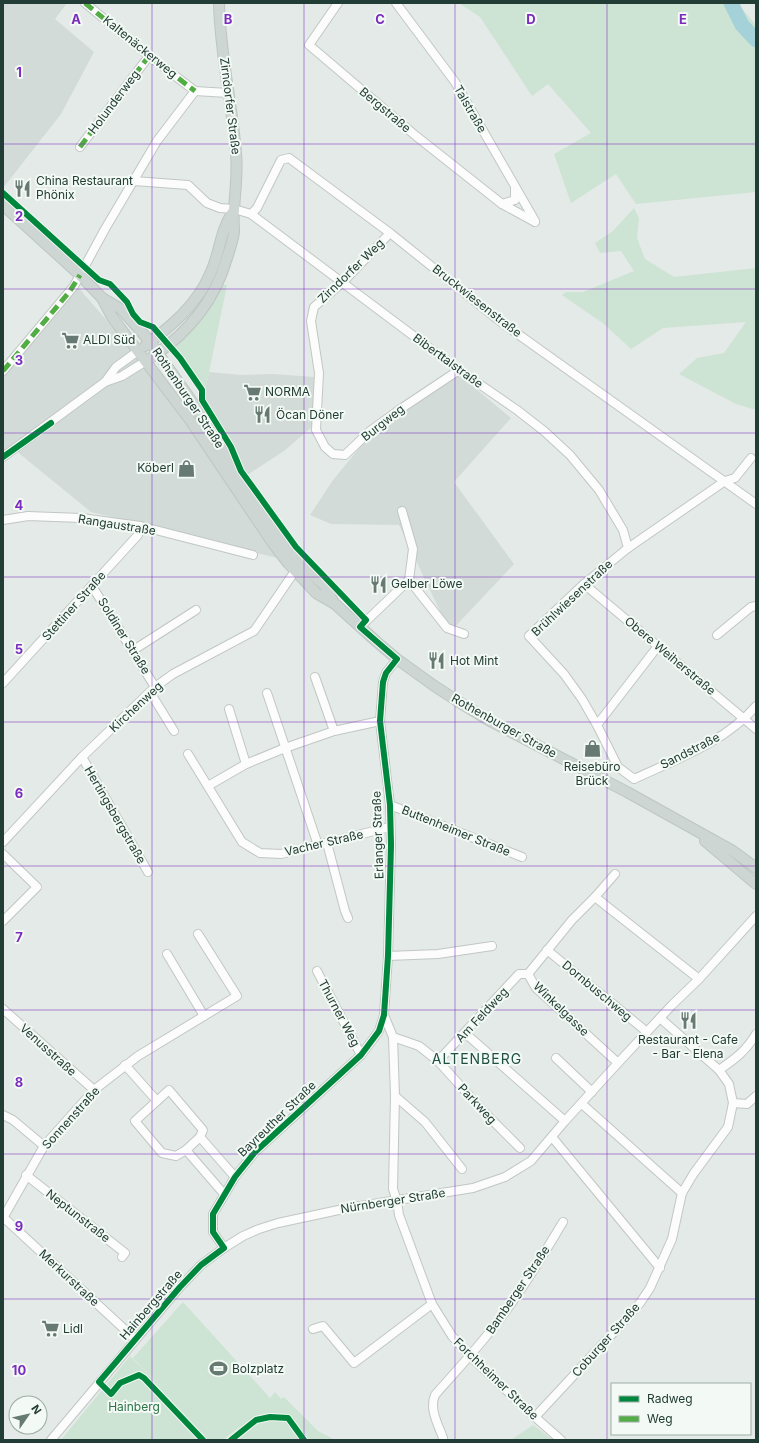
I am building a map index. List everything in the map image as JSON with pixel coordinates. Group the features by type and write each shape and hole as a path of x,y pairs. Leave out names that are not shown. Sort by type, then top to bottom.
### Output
{"main road":[{"name":"Zirndorfer Straße","path":"146,361 173,342 197,318 208,303 219,282 234,232 236,153 220,30 219,3"},
{"name":"Rothenburger Straße","path":"3,204 80,275 102,298 120,309 150,342 205,420 240,482 254,502 302,564 324,586 335,604"},
{"name":"Zirndorfer Straße","path":"138,351 165,332 185,312 204,286 216,259 224,230 234,209"},
{"name":"Rothenburger Straße","path":"102,298 112,317 190,420 272,542 295,572 316,593 335,604 397,659 433,685 492,722 620,788 732,851 756,868"},
{"name":"Rothenburger Straße","path":"688,827 756,884"}],"street":[{"name":"Kaltenäckerweg","path":"85,3 149,56 195,91"},
{"name":"Bergstraße","path":"338,3 309,45 406,128 502,204 535,222"},
{"name":"Talstraße","path":"396,3 455,82 535,222"},
{"name":"Holunderweg","path":"80,147 149,56"},
{"path":"3,370 70,290 157,141 195,91 228,93"},
{"name":"Bruckwiesenstraße","path":"251,214 257,208 281,160 289,158 390,233 501,322 756,504"},
{"name":"Biberttalstraße","path":"134,181 188,185 207,203 220,208 234,209 251,214 459,370 539,427 570,456 599,490 623,530 628,548"},
{"path":"502,204 515,200 515,187"},
{"name":"Zirndorfer Weg","path":"316,430 319,373 311,321 314,307 343,282 390,233"},
{"path":"105,382 116,367 138,351"},
{"path":"3,457 105,382 122,376 146,361"},
{"name":"Burgweg","path":"316,430 325,447 333,454 345,455 370,431 459,370"},
{"path":"725,481 735,478 751,458"},
{"name":"Brühlwiesenstraße","path":"618,767 582,699 564,674 529,636 584,584 628,548 725,481"},
{"path":"360,627 409,580 413,549 402,511"},
{"name":"Rangaustraße","path":"3,520 36,516 81,518 140,526 253,555"},
{"name":"Stettiner Straße","path":"3,683 138,535 140,526"},
{"name":"Kirchenweg","path":"3,842 82,757 153,689 173,674 254,631 295,572"},
{"path":"409,580 446,628 464,634"},
{"name":"Obere Weiherstraße","path":"584,584 756,729"},
{"name":"Soldiner Straße","path":"92,586 132,651 153,689"},
{"path":"716,635 751,606 756,606"},
{"path":"132,651 196,610"},
{"path":"597,725 658,646"},
{"name":"Erlanger Straße","path":"397,659 386,673 382,682 380,721 390,805 391,845 388,956 384,1015 393,1037 395,1096 393,1189 397,1201"},
{"path":"315,677 334,731"},
{"path":"153,689 174,732"},
{"path":"266,693 318,845"},
{"name":"Sandstraße","path":"618,767 634,779 714,741 744,719 756,706"},
{"path":"229,709 246,764"},
{"path":"208,786 246,764 285,748 334,731 380,721"},
{"name":"Vacher Straße","path":"188,754 242,842 260,852 281,854 390,827"},
{"name":"Hertingsbergstraße","path":"82,757 148,872"},
{"name":"Buttenheimer Straße","path":"390,805 522,858"},
{"path":"327,843 348,918"},
{"path":"3,854 37,887 3,921"},
{"name":"Winkelgasse","path":"615,874 572,920 528,974 536,988 618,1063"},
{"path":"595,897 699,979"},
{"name":"Nürnberger Straße","path":"224,1248 242,1236 278,1223 348,1208 473,1188 504,1177 531,1161 618,1063 699,979 756,916"},
{"name":"Sonnenstraße","path":"3,1217 44,1146 94,1090 138,1056 237,996 198,934"},
{"path":"388,956 438,954 492,946"},
{"name":"Dornbuschweg","path":"547,950 647,1032"},
{"path":"167,954 204,1016"},
{"name":"Thurner Weg","path":"317,971 361,1055"},
{"name":"Am Feldweg","path":"438,1061 519,974 528,974"},
{"name":"Venusstraße","path":"3,1009 94,1090"},
{"name":"Bayreuther Straße","path":"224,1248 213,1232 213,1214 235,1177 255,1152 361,1055 379,1031 384,1015"},
{"path":"660,1018 719,1070 735,1059 750,1045 756,1034"},
{"path":"465,1033 565,1121"},
{"name":"Parkweg","path":"393,1037 419,1046 438,1061 484,1112 520,1148"},
{"path":"556,1058 592,1092"},
{"path":"125,1066 157,1101"},
{"name":"Coburger Straße","path":"535,1417 629,1316 650,1288 672,1239 682,1193 694,1173 728,1127 733,1103 729,1084 719,1070"},
{"name":"Bayreuther Straße","path":"169,1090 203,1130 200,1137 186,1150 176,1156 162,1153 135,1121 169,1090"},
{"path":"395,1096 425,1122 462,1169"},
{"path":"733,1103 747,1104 756,1096"},
{"path":"582,1104 682,1193"},
{"path":"3,1115 13,1120 44,1146"},
{"name":"Bayreuther Straße","path":"200,1137 235,1177"},
{"path":"552,1137 660,1268"},
{"path":"186,1150 224,1194"},
{"name":"Neptunstraße","path":"26,1175 125,1253 122,1257"},
{"name":"Forchheimer Straße","path":"397,1201 399,1215 432,1304 452,1336 470,1356 561,1440"},
{"name":"Merkurstraße","path":"3,1217 135,1339"},
{"name":"Bamberger Straße","path":"443,1438 433,1411 432,1402 434,1395 470,1356 519,1292 563,1222"},
{"name":"Hainbergstraße","path":"51,1440 180,1287 202,1265 224,1248"},
{"path":"313,1329 323,1326 354,1362 432,1304"}],"shaded area":[{"path":"3,3 67,3 55,19 94,52 61,114 3,188"},
{"path":"76,285 149,369 187,423 205,390 209,372 241,375 273,374 314,377 313,426 284,451 235,483 281,559 91,512 15,450 3,458 3,376"},
{"path":"458,374 511,418 454,482 514,564 450,632 399,525 331,524 310,515 333,480 366,440 426,394"}],"green space":[{"path":"459,3 737,3 756,25 756,192 636,204 616,174 571,203 554,154 591,133 548,84 532,96 480,17"},
{"path":"634,208 639,218 637,238 645,259 674,277 756,268 756,410 736,404 679,374 697,358 724,353 746,322 663,328 631,349 604,324 562,295 566,292 583,292 634,271 621,251 600,253 595,243 613,231"},
{"path":"222,285 227,285 205,390 175,346 200,321"},
{"name":"Hainberg","path":"183,1302 270,1398 275,1392 281,1399 284,1397 318,1431 335,1440 227,1440 242,1425 223,1440 61,1440 130,1356 167,1393 133,1358"},
{"path":"533,1425 553,1440 511,1440"}],"waterway":[{"path":"731,3 742,25 756,40"}],"marked path":[{"path":"85,3 149,56 195,91"},
{"path":"80,147 149,56"},
{"path":"3,371 70,291 80,275"}],"cycle path":[{"path":"3,193 99,280 110,284 127,302 133,314 140,322 153,327 180,358 202,390 202,400 231,447 241,471 296,547 366,620 360,627 397,659 386,673 383,682 380,721 390,805 391,845 388,956 384,1015 379,1031 361,1055 255,1152 235,1177 213,1214 213,1232 224,1248 201,1265 180,1287 99,1382 111,1394 120,1383 139,1375 144,1378 203,1440"},
{"path":"3,457 51,423"},
{"path":"231,1440 256,1420 270,1417 288,1418 304,1440"}],"place":[{"name":"China Restaurant Phönix","path":"23,188"},
{"name":"ALDI Süd","path":"70,340"},
{"name":"NORMA","path":"252,392"},
{"name":"Öcan Döner","path":"263,415"},
{"name":"Köberl","path":"187,468"},
{"name":"Gelber Löwe","path":"378,584"},
{"name":"Hot Mint","path":"437,661"},
{"name":"Reisebüro Brück","path":"592,748"},
{"name":"Restaurant - Cafe - Bar - Elena","path":"688,1021"},
{"name":"Lidl","path":"50,1329"},
{"name":"Bolzplatz","path":"219,1369"}],"district":[{"name":"ALTENBERG","path":"477,1059"}]}
